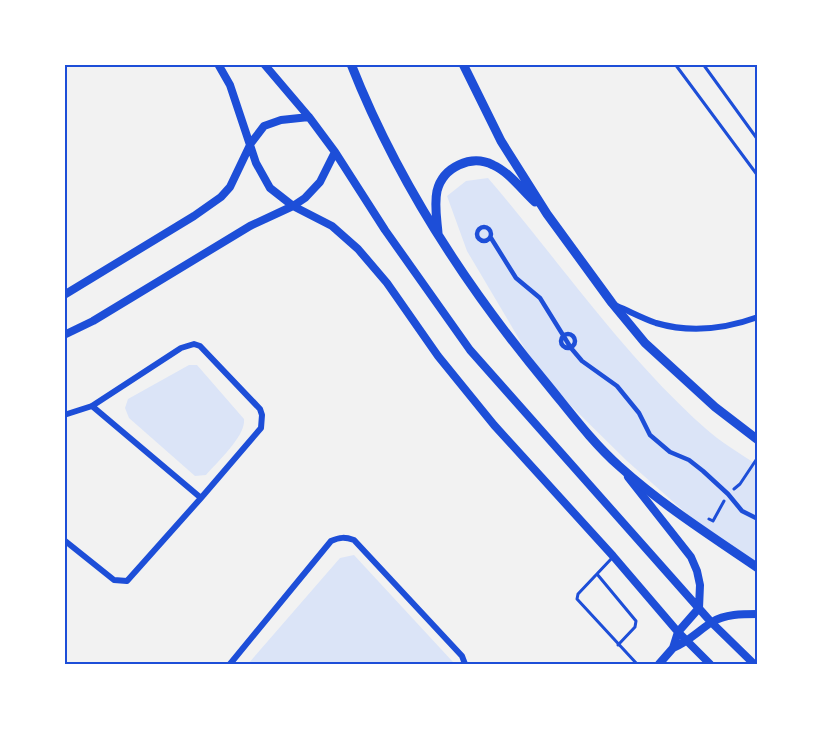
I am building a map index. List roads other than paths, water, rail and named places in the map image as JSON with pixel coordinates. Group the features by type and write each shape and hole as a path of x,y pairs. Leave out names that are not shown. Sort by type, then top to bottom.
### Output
{"main road":[{"path":"351,64 399,169 438,236 515,345 577,420 619,466 700,528 758,568"},
{"path":"463,64 501,141 547,214 612,303 645,343 715,407 758,440"},
{"path":"438,236 436,203 441,182 454,167 464,163 476,161 494,165 547,214"}],"street":[{"path":"218,64 238,103 256,163 270,188 294,206 332,226 358,249 481,410 687,642 710,664"},
{"path":"264,64 309,117 335,153 385,230 470,350 711,622 754,664"},
{"path":"64,295 194,216 220,197 237,176 251,143 264,126 281,120 309,117"},
{"path":"64,335 93,321 242,230 294,206 320,182 335,153"},
{"path":"491,238 516,278 540,298 582,362 617,386 639,413 650,435 670,452 689,460 728,494 742,511 758,519"},
{"path":"612,303 656,322 678,327 720,327 758,317"},
{"path":"64,540 114,580 127,581 261,428 263,421 260,409 200,346 194,344 181,348 92,406 65,416"},
{"path":"92,406 201,498"},
{"path":"619,466 690,557 697,571 700,585 699,608 678,632 673,648 659,664"},
{"path":"230,664 331,541 346,538 354,540 462,656 465,664"},
{"path":"673,648 687,642 711,622 727,616 758,614"}],"lane":[{"path":"682,64 676,66 758,176"},
{"path":"703,64 758,140"},
{"path":"613,556 578,594 577,599 636,664"},
{"path":"597,574 636,621 635,627 618,645"}]}
